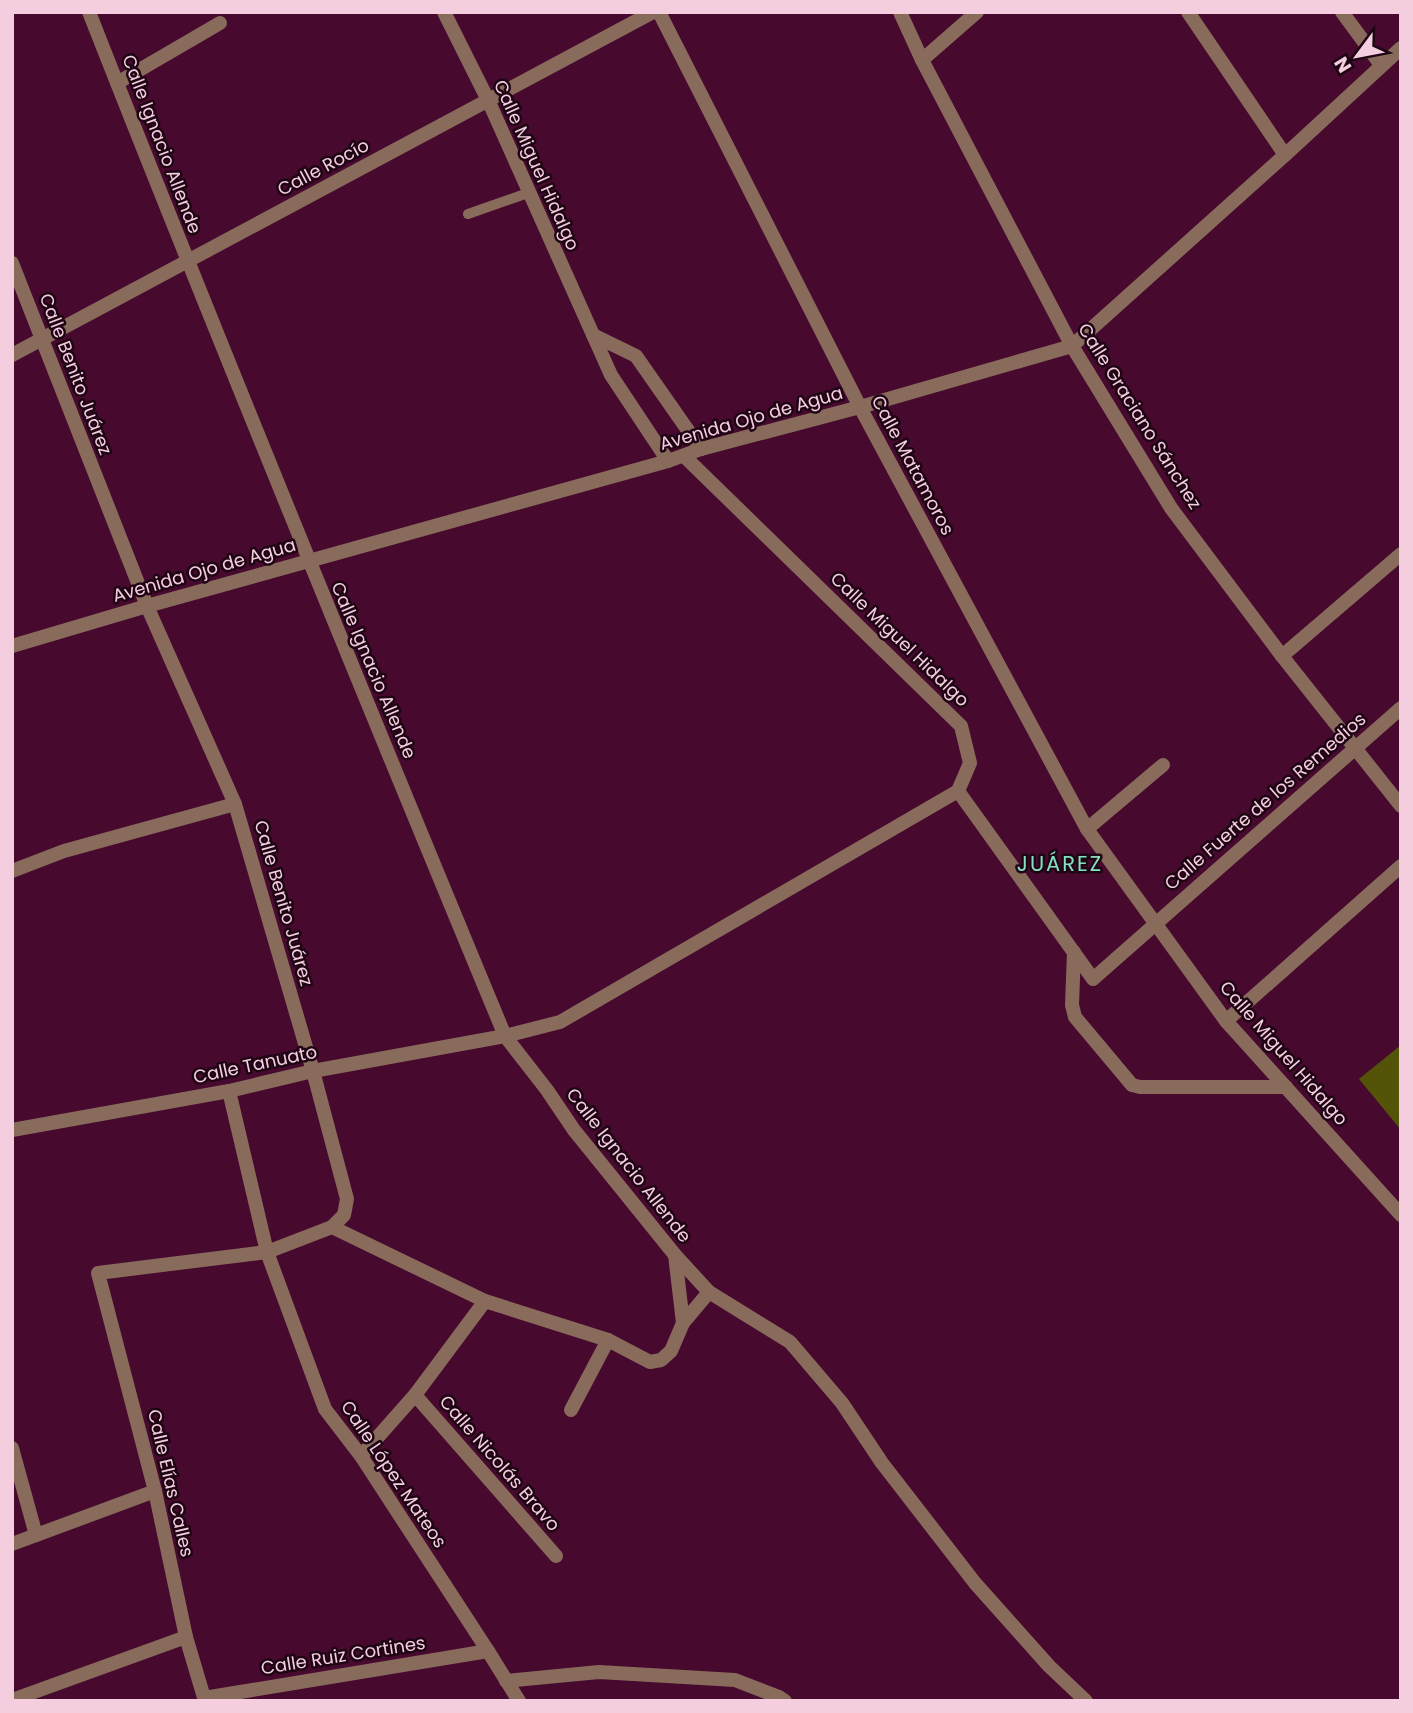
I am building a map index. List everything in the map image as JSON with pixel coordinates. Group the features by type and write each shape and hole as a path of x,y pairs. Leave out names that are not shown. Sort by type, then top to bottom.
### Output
{"street":[{"name":"Calle Ignacio Allende","path":"89,12 308,561 505,1036 574,1130 675,1255 709,1292 790,1342 842,1402 881,1463 975,1583 1049,1666 1086,1701"},
{"name":"Calle Miguel Hidalgo","path":"444,12 488,100 611,375 668,461"},
{"name":"Calle Rocío","path":"12,355 653,12"},
{"name":"Calle Matamoros","path":"659,12 860,407 1087,830 1156,923"},
{"name":"Calle Graciano Sánchez","path":"900,12 922,60 1072,346 1171,508 1282,656 1401,806"},
{"path":"922,60 977,12"},
{"path":"1188,12 1285,155"},
{"path":"1342,12 1381,65"},
{"path":"117,83 220,23"},
{"name":"Avenida Ojo de Agua","path":"12,646 1072,346 1401,48"},
{"name":"Calle Benito Juárez","path":"12,263 147,606 235,804 313,1071 347,1199 344,1215 332,1227"},
{"path":"593,335 636,356 701,449"},
{"name":"Calle Miguel Hidalgo","path":"684,456 961,726 970,763 958,791"},
{"path":"1282,656 1401,555"},
{"name":"Calle Fuerte de los Remedios","path":"1156,923 1401,708"},
{"path":"1087,830 1163,765"},
{"path":"958,791 1093,979 1156,923"},
{"name":"Calle Tanuato","path":"12,1130 229,1091 313,1071 505,1036 560,1022 958,791"},
{"path":"12,871 64,851 235,804"},
{"path":"1226,1021 1401,866"},
{"name":"Calle Miguel Hidalgo","path":"1156,923 1226,1021 1401,1215"},
{"path":"1074,952 1074,1017 1132,1085 1286,1087"},
{"name":"Calle López Mateos","path":"229,1091 267,1252 325,1409 361,1456 519,1701"},
{"path":"267,1252 332,1227 485,1301 608,1340 650,1362 661,1360 671,1351 684,1323 709,1292"},
{"name":"Calle Elías Calles","path":"204,1699 186,1637 155,1491 98,1273 267,1252"},
{"path":"675,1255 684,1323"},
{"path":"361,1456 415,1395 485,1301"},
{"path":"571,1410 608,1340"},
{"name":"Calle Nicolás Bravo","path":"415,1395 556,1556"},
{"path":"12,1448 36,1535"},
{"path":"12,1544 155,1491"},
{"path":"12,1700 186,1637"},
{"name":"Calle Ruiz Cortines","path":"204,1699 488,1651"},
{"path":"506,1681 599,1672 735,1680 785,1701"}],"lane":[{"path":"468,214 528,193"}],"shaded area":[{"path":"1401,1045 1401,1130 1359,1079"}],"district":[{"name":"JUÁREZ","path":"1060,863"}]}
